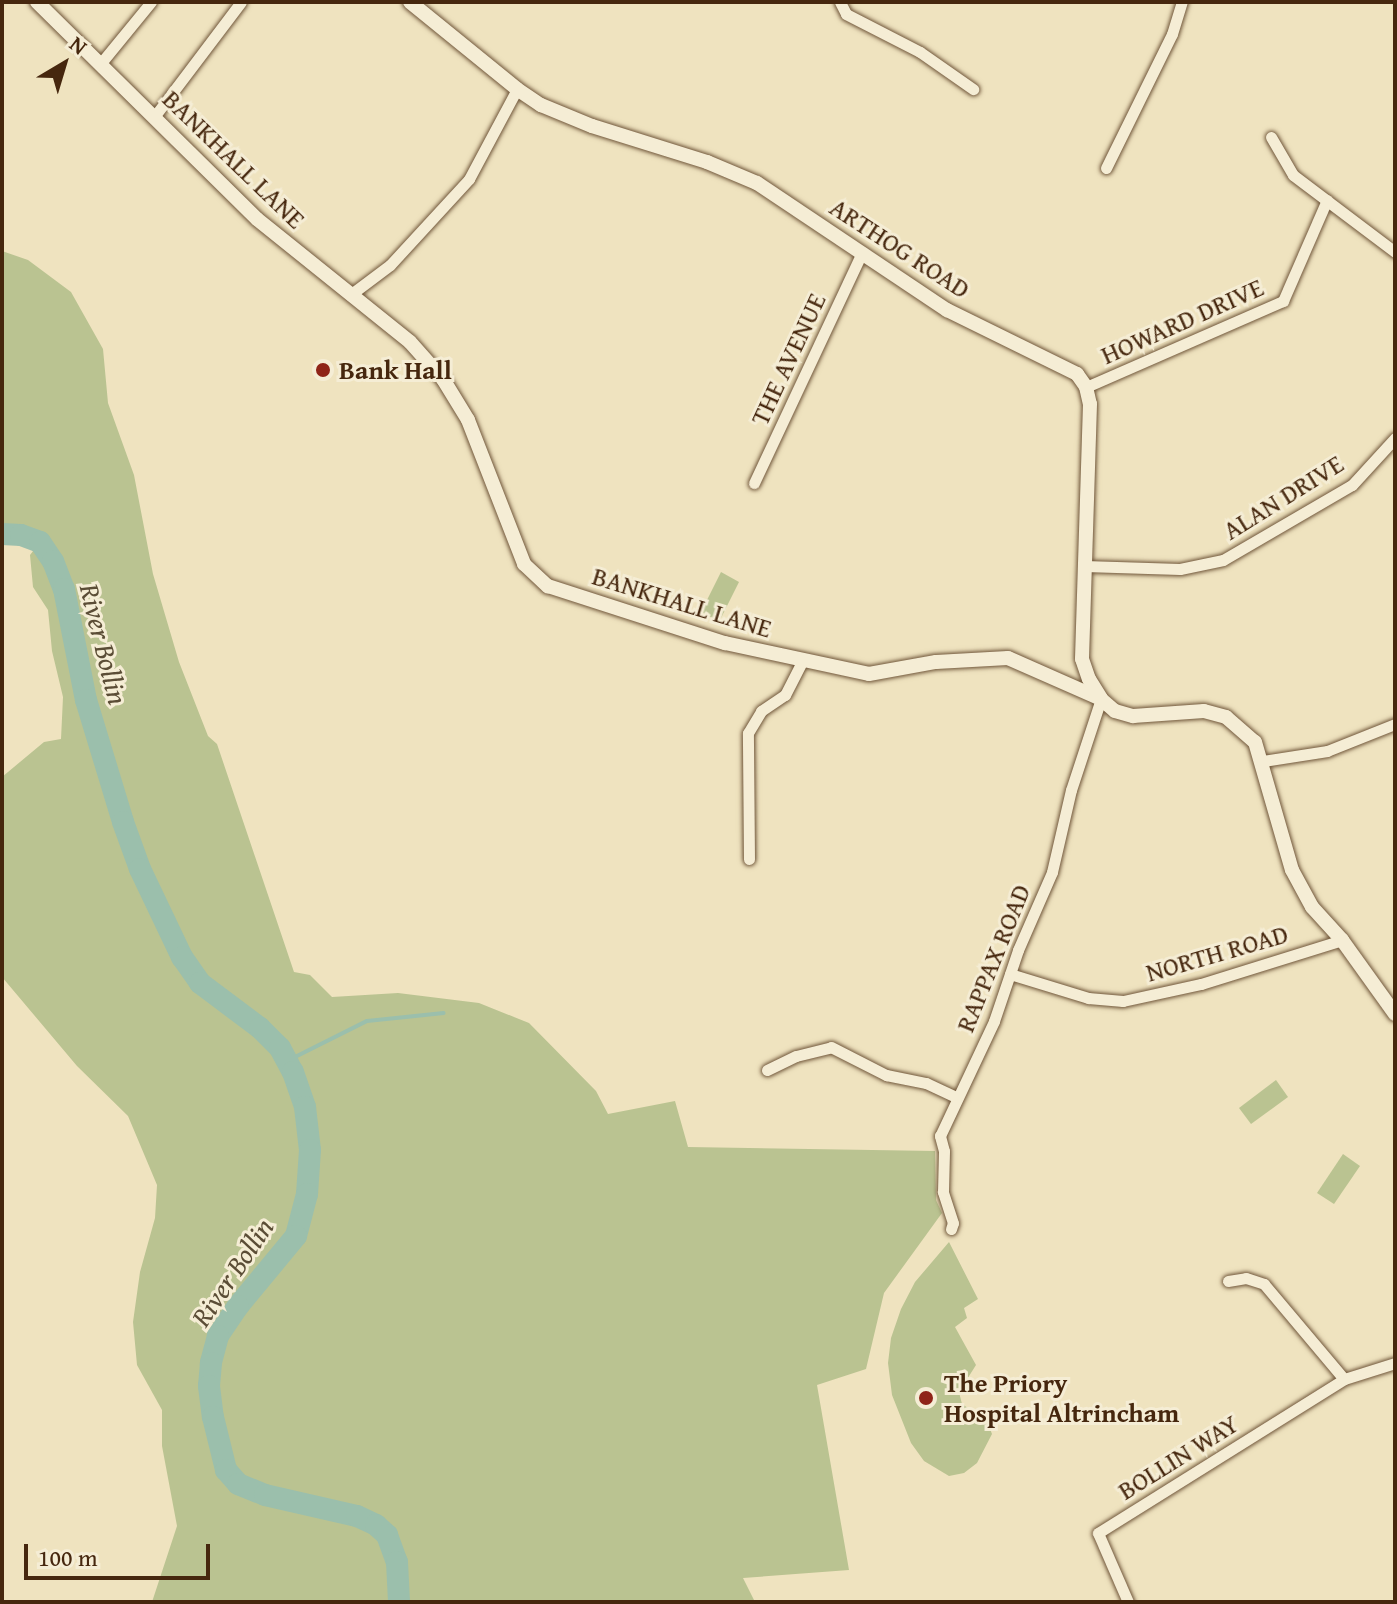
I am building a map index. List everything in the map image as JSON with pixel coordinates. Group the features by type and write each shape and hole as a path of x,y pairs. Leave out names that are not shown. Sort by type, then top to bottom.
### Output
{"street":[{"name":"BANKHALL LANE","path":"37,2 257,219 410,342 443,379 468,420 524,564 548,586 725,643 869,674 936,662 1008,658 1101,699 1115,711 1133,716 1204,711 1226,717 1255,742 1263,761 1274,814 1292,870 1312,907 1342,940 1395,1014"},
{"path":"101,63 151,2"},
{"path":"154,117 241,2"},
{"name":"ARTHOG ROAD","path":"410,2 541,105 592,126 735,172 785,200 947,310 1077,374 1086,387"},
{"path":"840,2 846,14 920,52 973,89"},
{"path":"1106,168 1172,34 1182,2"},
{"path":"350,295 390,265 469,179 517,89"},
{"path":"1271,137 1293,175 1395,252"},
{"name":"HOWARD DRIVE","path":"1086,387 1283,301 1327,200"},
{"name":"THE AVENUE","path":"754,483 862,252"},
{"path":"1086,387 1090,404 1082,659 1101,699"},
{"name":"ALAN DRIVE","path":"1084,566 1180,569 1223,560 1352,485 1395,438"},
{"path":"749,859 748,733 761,711 785,695 802,661"},
{"name":"RAPPAX ROAD","path":"951,1229 953,1223 943,1192 944,1151 940,1136 994,1021 1052,872 1071,790 1101,699"},
{"path":"1263,761 1327,751 1395,724"},
{"name":"NORTH ROAD","path":"1010,974 1088,998 1123,1001 1201,984 1342,940"},
{"path":"767,1070 796,1056 831,1047 886,1075 926,1083 956,1097"},
{"path":"1228,1281 1253,1279 1274,1293 1344,1379"},
{"name":"BOLLIN WAY","path":"1128,1602 1098,1533 1344,1379 1395,1363"}],"green space":[{"path":"2,251 28,260 71,292 103,349 108,403 134,475 153,574 179,662 208,736 217,744 294,972 310,975 332,997 398,993 479,1003 529,1023 596,1091 608,1114 675,1101 688,1147 935,1151 936,1200 942,1213 884,1293 866,1369 817,1385 849,1570 743,1578 755,1602 152,1602 177,1526 162,1446 162,1410 137,1365 133,1322 140,1272 155,1218 157,1185 128,1116 77,1066 2,977 2,777 44,742 61,739 63,697 52,651 48,610 33,587 30,555 40,542 21,535 2,535"},
{"path":"721,572 739,582 719,622 701,612"},
{"path":"1276,1080 1288,1097 1251,1124 1239,1108"},
{"path":"1343,1154 1360,1166 1334,1204 1317,1193"},
{"path":"949,1242 978,1299 964,1308 967,1318 955,1327 976,1365 959,1392 962,1404 987,1421 992,1434 977,1463 964,1473 949,1476 924,1461 911,1443 892,1395 888,1363 891,1338 901,1309 915,1282"}],"waterway":[{"name":"River Bollin","path":"2,534 21,535 40,542 53,561 64,589 86,700 123,822 140,869 182,957 200,983 260,1028 280,1048 293,1072 305,1107 310,1150 307,1194 296,1236 238,1306 218,1336 211,1363 209,1386 213,1417 226,1470 238,1484 265,1495 357,1516 376,1525 387,1535 397,1562 399,1602"},
{"path":"287,1061 367,1021 444,1013"}],"place":[{"name":"Bank Hall","path":"323,370"},
{"name":"The Priory Hospital Altrincham","path":"926,1398"}]}
